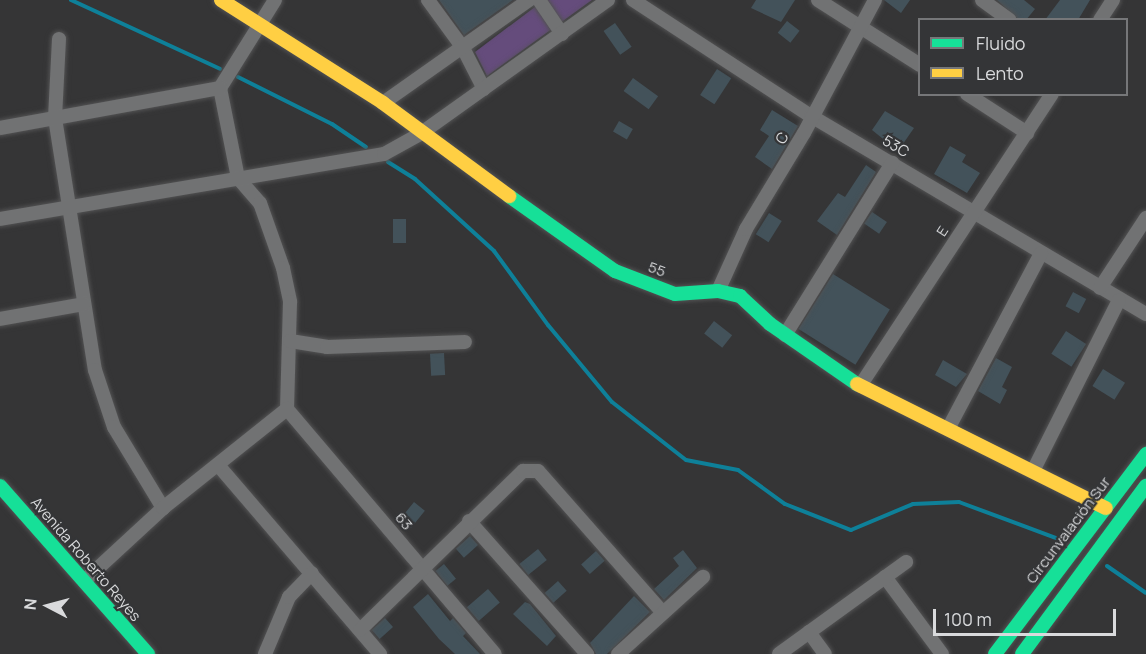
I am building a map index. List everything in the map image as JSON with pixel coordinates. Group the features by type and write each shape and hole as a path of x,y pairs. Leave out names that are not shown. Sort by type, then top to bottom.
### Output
{"main road":[{"name":"55","path":"221,0 260,21 383,103 420,134 615,271 675,294 689,296 718,291 740,296 785,335 860,386 1106,508"},
{"name":"Circunvalación Sur","path":"995,654 1146,454"},
{"name":"Avenida Roberto Reyes","path":"0,486 148,654"},
{"path":"1022,654 1146,486"}],"street":[{"path":"84,581 163,508 287,409 290,302 283,268 260,203 238,178 220,88 275,0"},
{"path":"428,0 463,48 484,89"},
{"path":"383,103 529,0"},
{"path":"538,0 562,34"},
{"path":"0,219 384,154 420,134 608,0"},
{"name":"53C","path":"633,0 811,116 1146,314"},
{"path":"818,0 918,64"},
{"name":"C","path":"718,291 746,229 875,0"},
{"path":"982,0 1007,18"},
{"path":"1101,18 1113,0"},
{"path":"59,39 55,118 95,370 114,427 163,508"},
{"path":"0,128 220,88"},
{"path":"969,96 1027,132"},
{"name":"E","path":"860,386 1051,96"},
{"path":"785,335 892,163"},
{"path":"1100,288 1146,218"},
{"path":"948,429 1041,253"},
{"path":"1033,471 1119,300"},
{"path":"0,319 84,304"},
{"path":"290,341 327,347 465,342"},
{"name":"63","path":"287,409 495,654"},
{"path":"218,465 380,654"},
{"path":"360,630 469,521 523,471 538,471 663,613"},
{"path":"469,521 587,654"},
{"path":"779,654 906,562"},
{"path":"265,654 289,597 312,573"},
{"path":"618,654 703,577"},
{"path":"885,577 942,654"},
{"path":"809,632 825,654"}],"shaded area":[{"path":"544,0 592,0 487,76 475,52"}],"building":[{"path":"439,0 513,0 464,35"},
{"path":"756,0 795,0 781,22 751,8"},
{"path":"884,0 910,0 901,13"},
{"path":"997,0 1024,0 1035,9 1028,18 1017,18"},
{"path":"1060,0 1090,0 1079,18 1046,18"},
{"path":"787,21 800,31 790,43 778,33"},
{"path":"615,23 632,47 620,55 604,31"},
{"path":"717,69 731,78 714,104 700,95"},
{"path":"633,78 658,96 649,109 624,91"},
{"path":"772,110 798,126 772,169 755,157 769,136 760,130"},
{"path":"885,111 914,128 898,151 872,130"},
{"path":"619,121 633,129 627,139 613,131"},
{"path":"950,146 966,155 962,162 980,173 967,193 934,174"},
{"path":"866,165 876,172 837,235 817,221 838,193 845,197"},
{"path":"872,212 887,222 879,234 864,224"},
{"path":"769,213 782,221 768,242 756,234"},
{"path":"393,219 406,219 406,243 393,243"},
{"path":"833,274 890,310 855,365 799,329"},
{"path":"1073,292 1086,299 1079,313 1065,306"},
{"path":"714,321 732,335 722,348 704,334"},
{"path":"1066,331 1086,344 1071,367 1051,354"},
{"path":"444,353 445,375 431,376 430,354"},
{"path":"996,358 1012,367 1002,387 1007,390 1000,404 978,391"},
{"path":"943,360 967,374 956,387 935,375"},
{"path":"1103,369 1125,383 1114,400 1092,386"},
{"path":"414,502 425,511 411,528 400,519"},
{"path":"470,536 478,545 464,558 456,549"},
{"path":"538,549 547,560 528,575 519,564"},
{"path":"683,550 697,568 664,600 654,589 679,566 673,558"},
{"path":"596,551 605,561 590,574 581,564"},
{"path":"444,564 456,579 447,586 435,571"},
{"path":"558,581 567,591 553,603 545,593"},
{"path":"488,589 500,603 479,621 467,607"},
{"path":"428,594 450,621 453,618 466,633 463,636 480,654 455,654 439,639 413,607"},
{"path":"634,596 650,612 607,654 596,654 590,643"},
{"path":"525,602 530,604 556,636 547,646 513,614"},
{"path":"385,618 393,627 380,639 372,630"}],"waterway":[{"path":"71,0 220,69"},
{"path":"238,77 332,124 366,147"},
{"path":"388,162 415,179 494,251 548,325 612,402 686,460 738,470 785,504 851,530 913,504 959,502 1056,538"},
{"path":"1107,566 1146,593"}],"traffic: fast":[{"path":"509,196 615,271 675,294 718,291 740,296 770,324 857,384"},
{"path":"995,654 1146,454"},
{"path":"0,486 148,654"},
{"path":"1022,654 1146,486"}],"traffic: slow":[{"path":"221,0 383,103 509,196"},
{"path":"857,384 1106,508"}]}
